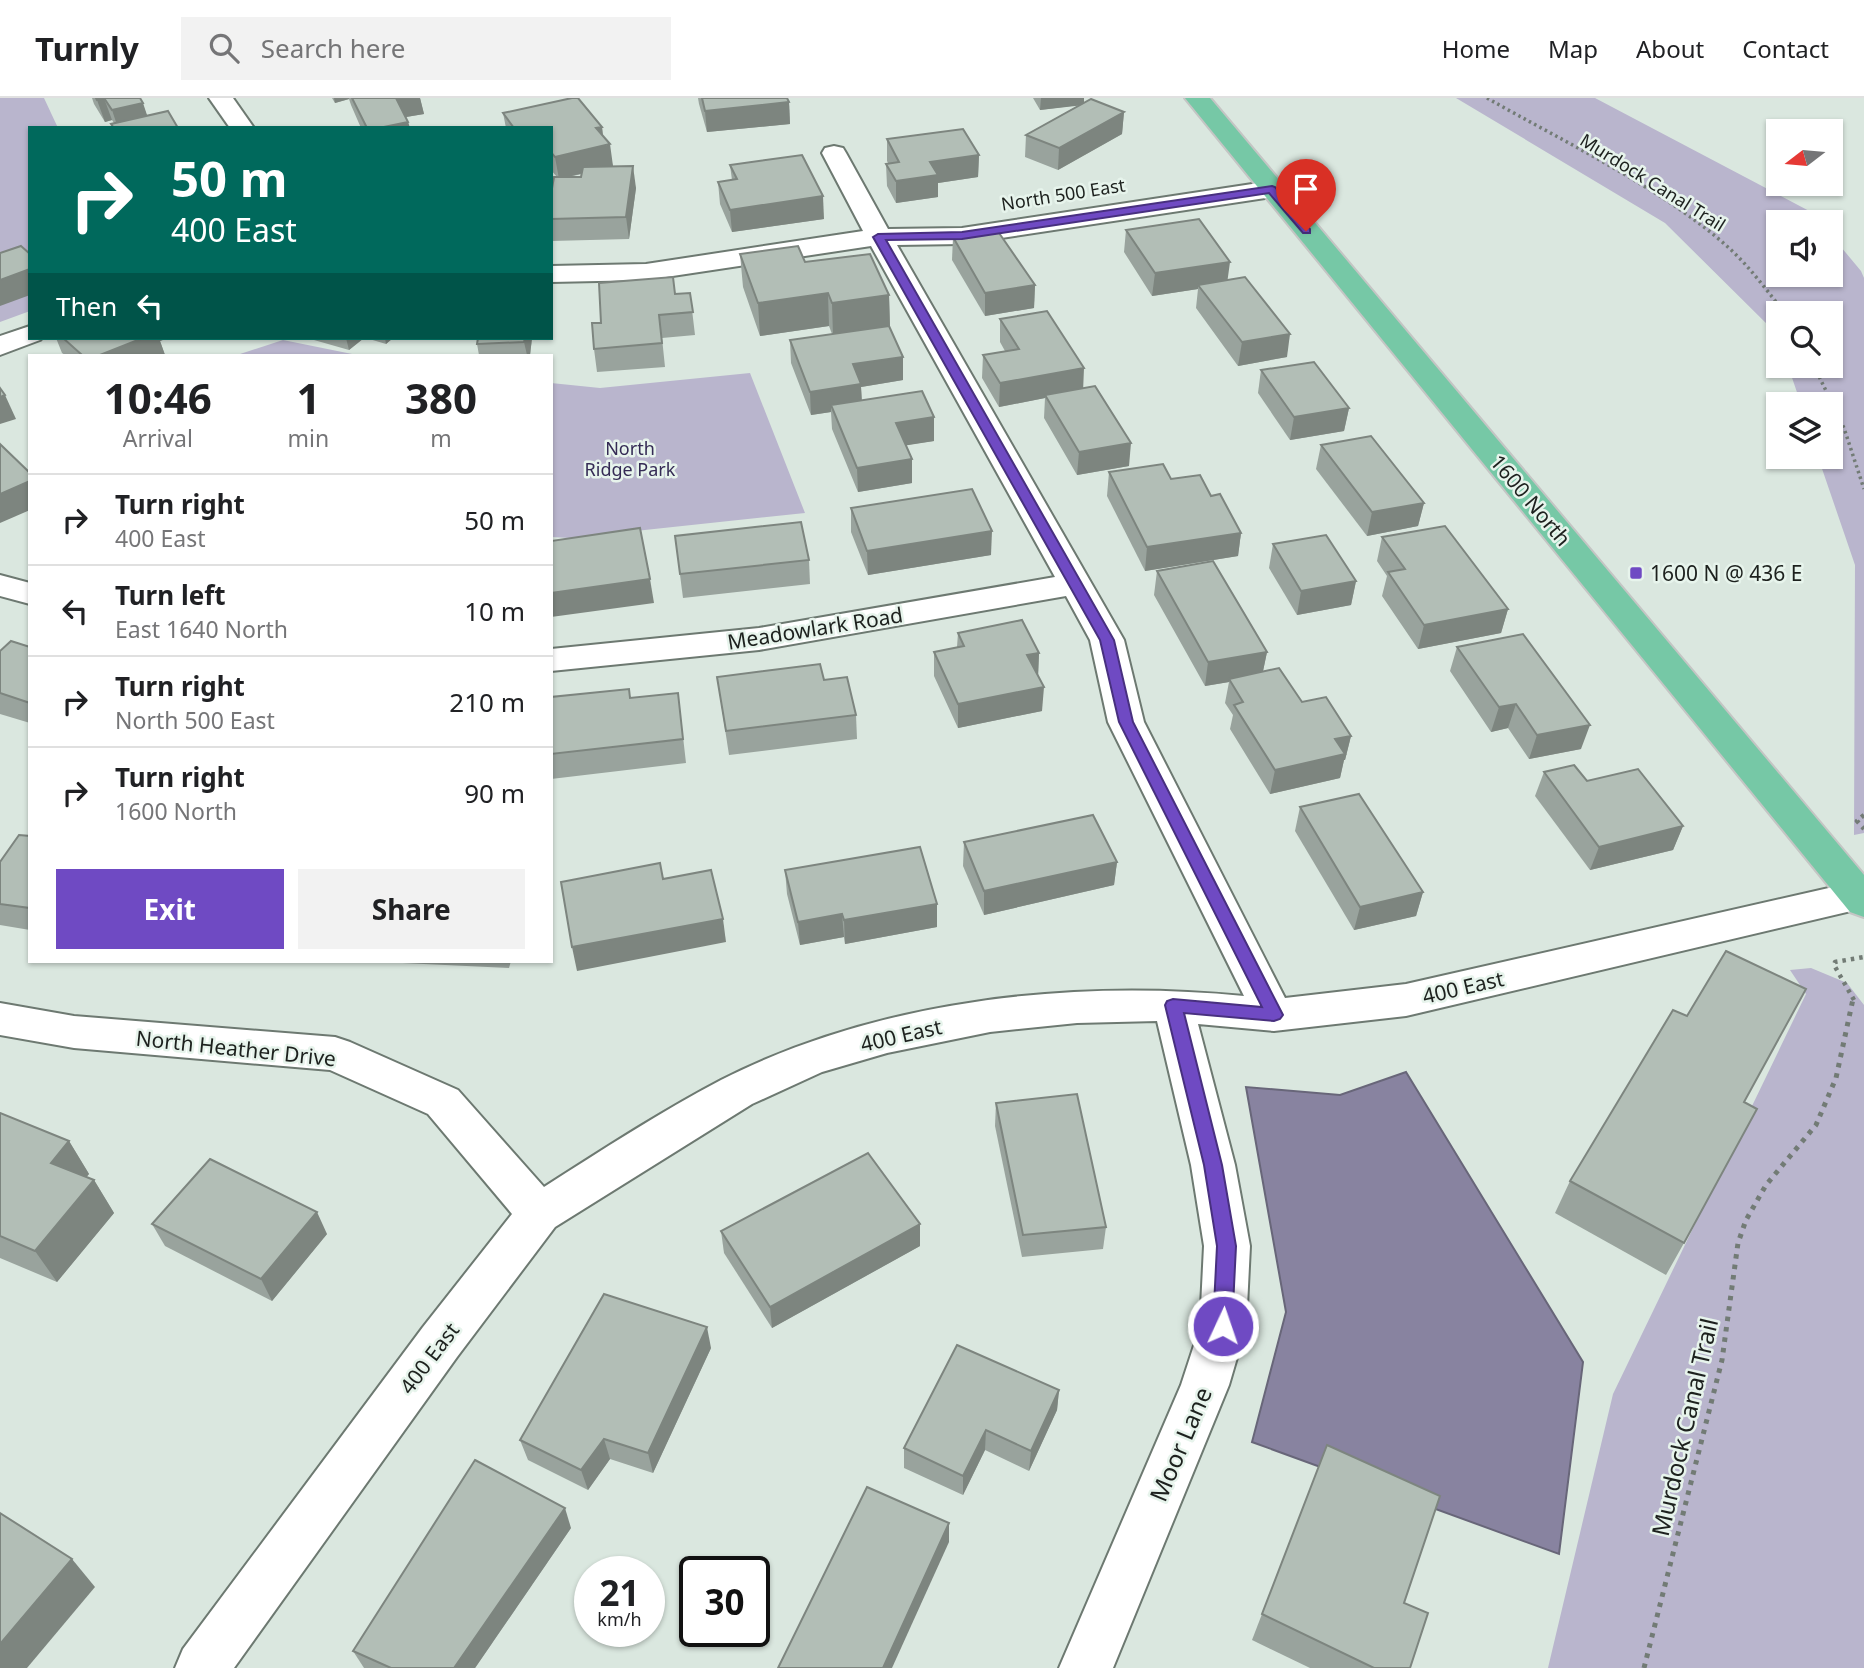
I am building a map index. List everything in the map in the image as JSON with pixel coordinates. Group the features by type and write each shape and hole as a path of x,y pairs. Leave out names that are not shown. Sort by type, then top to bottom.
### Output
{"main road":[{"name":"1600 North","path":"1197,98 1239,167 1272,189 1862,895"}],"street":[{"path":"221,98 241,126"},
{"path":"834,153 878,237 1107,640 1126,722 1274,1015"},
{"name":"North 500 East","path":"553,274 646,272 878,237 962,236 1272,189"},
{"name":"North 500 East","path":"878,237 947,212"},
{"path":"0,346 28,335"},
{"name":"Meadowlark Road","path":"553,660 759,639 1077,584"},
{"path":"0,585 28,593"},
{"name":"400 East","path":"202,1668 440,1342 539,1213 725,1099 810,1059 887,1035 990,1016 1077,1007 1173,1005 1274,1015 1406,1000 1862,895"},
{"name":"Moor Lane","path":"1086,1668 1205,1385 1223,1326 1227,1246 1213,1165 1173,1005"},
{"name":"North Heather Drive","path":"0,1019 74,1032 335,1054 443,1102 539,1213"}],"path":[{"name":"Murdock Canal Trail","path":"1487,98 1651,194 1722,242 1757,277 1776,301"},
{"path":"1820,378 1844,428 1864,490"},
{"path":"1864,815 1857,821 1864,829"},
{"name":"Murdock Canal Trail","path":"1644,1668 1722,1360 1738,1243 1746,1220 1766,1185 1816,1125 1836,1078 1854,1000 1834,965 1835,962 1864,957"}],"green space":[{"path":"0,98 44,98 57,126 28,126 28,312 0,322"},
{"path":"1456,98 1595,98 1766,188 1766,196 1781,196 1807,210 1766,210 1766,287 1843,287 1843,249 1861,271 1864,278 1864,833 1854,835 1855,565 1822,469 1843,469 1843,392 1797,392 1792,378 1843,378 1843,301 1766,301 1766,323 1665,223"},
{"path":"283,340 352,354 240,354"},
{"name":"North Ridge Park","path":"750,373 805,513 570,538 553,537 553,383 600,388"},
{"path":"1811,968 1847,983 1864,1005 1864,1668 1548,1668 1613,1394 1806,994 1790,970"}],"shaded area":[{"path":"1406,1072 1583,1362 1559,1554 1252,1442 1286,1312 1246,1087 1340,1095"}],"building":[{"path":"104,98 140,98 143,103 112,110"},
{"path":"352,98 396,98 408,122 389,126 366,126"},
{"path":"578,98 602,127 596,128 610,144 555,157 553,126 513,126 503,113"},
{"path":"702,98 787,98 789,102 705,111"},
{"path":"1091,99 1124,112 1059,148 1026,135"},
{"path":"168,111 177,126 112,126 111,124"},
{"path":"963,129 979,155 930,162 938,175 896,181 886,164 899,162 887,139"},
{"path":"802,155 823,196 730,210 718,182 737,179 730,165"},
{"path":"633,166 626,217 553,219 554,177 581,177 583,167"},
{"path":"1199,219 1230,262 1155,273 1126,230"},
{"path":"997,230 1035,285 985,293 953,237"},
{"path":"21,246 28,252 28,270 0,280 0,253"},
{"path":"798,246 805,262 870,254 889,295 832,303 828,293 758,303 740,254"},
{"path":"673,277 675,294 690,293 693,312 659,315 662,343 594,349 592,323 601,323 599,283"},
{"path":"1245,277 1290,334 1242,342 1198,285"},
{"path":"1047,311 1084,368 1000,383 983,355 1019,349 1000,319"},
{"path":"889,326 903,357 853,364 861,384 810,392 790,340"},
{"path":"65,340 138,340 103,354 81,354"},
{"path":"478,340 524,340 524,342 477,344"},
{"path":"1314,362 1349,408 1294,417 1261,370"},
{"path":"1095,386 1131,443 1079,452 1045,395"},
{"path":"922,391 934,417 896,423 912,459 857,468 831,405"},
{"path":"1371,436 1424,503 1372,512 1321,445"},
{"path":"0,444 28,471 28,482 0,494"},
{"path":"1163,464 1171,479 1200,475 1211,496 1220,494 1241,533 1147,547 1109,472"},
{"path":"972,489 992,531 867,551 851,508"},
{"path":"801,522 809,560 680,574 675,536"},
{"path":"1445,526 1508,609 1424,625 1388,572 1405,569 1382,537"},
{"path":"640,528 650,579 553,593 553,541"},
{"path":"1326,535 1356,581 1301,591 1273,544"},
{"path":"1213,561 1267,652 1208,662 1157,571"},
{"path":"1022,620 1039,653 1027,655 1044,687 958,704 934,652 964,646 958,633"},
{"path":"1523,634 1590,725 1537,735 1516,704 1499,707 1457,647"},
{"path":"11,641 28,646 28,702 0,693 0,651"},
{"path":"820,664 824,680 847,677 856,715 726,731 717,677"},
{"path":"1279,668 1302,702 1326,697 1351,736 1335,739 1345,754 1275,770 1234,705 1243,702 1229,679"},
{"path":"629,689 630,698 678,693 683,739 553,754 553,697"},
{"path":"1574,765 1587,781 1638,769 1683,826 1599,847 1544,772"},
{"path":"1359,794 1423,892 1360,907 1300,807"},
{"path":"1093,815 1117,862 984,891 964,842"},
{"path":"19,835 28,836 28,908 0,904 0,862"},
{"path":"920,847 937,904 844,920 842,914 798,922 785,870"},
{"path":"660,863 663,879 711,870 723,919 572,947 561,882"},
{"path":"1726,951 1806,989 1744,1102 1757,1109 1684,1243 1570,1181 1673,1010 1687,1016"},
{"path":"1077,1094 1106,1227 1023,1235 996,1103"},
{"path":"0,1113 69,1141 51,1163 94,1180 35,1251 0,1236"},
{"path":"868,1153 920,1224 770,1307 721,1231"},
{"path":"210,1159 317,1212 261,1279 152,1224"},
{"path":"604,1294 707,1327 648,1453 604,1439 581,1470 520,1440"},
{"path":"957,1345 1059,1390 1031,1451 986,1430 963,1476 904,1448"},
{"path":"1327,1445 1440,1496 1404,1603 1428,1613 1410,1668 1374,1668 1262,1614"},
{"path":"475,1460 565,1508 454,1668 391,1668 353,1651"},
{"path":"867,1487 949,1523 883,1668 778,1668"},
{"path":"0,1513 72,1559 0,1644"}],"place":[{"name":"1600 N @ 436 E","path":"1636,573"}],"route":[{"path":"1223,1326 1227,1246 1213,1165 1173,1005 1274,1015 1126,722 1114,660 1107,640 878,237 962,236 1272,189 1306,231"}]}
